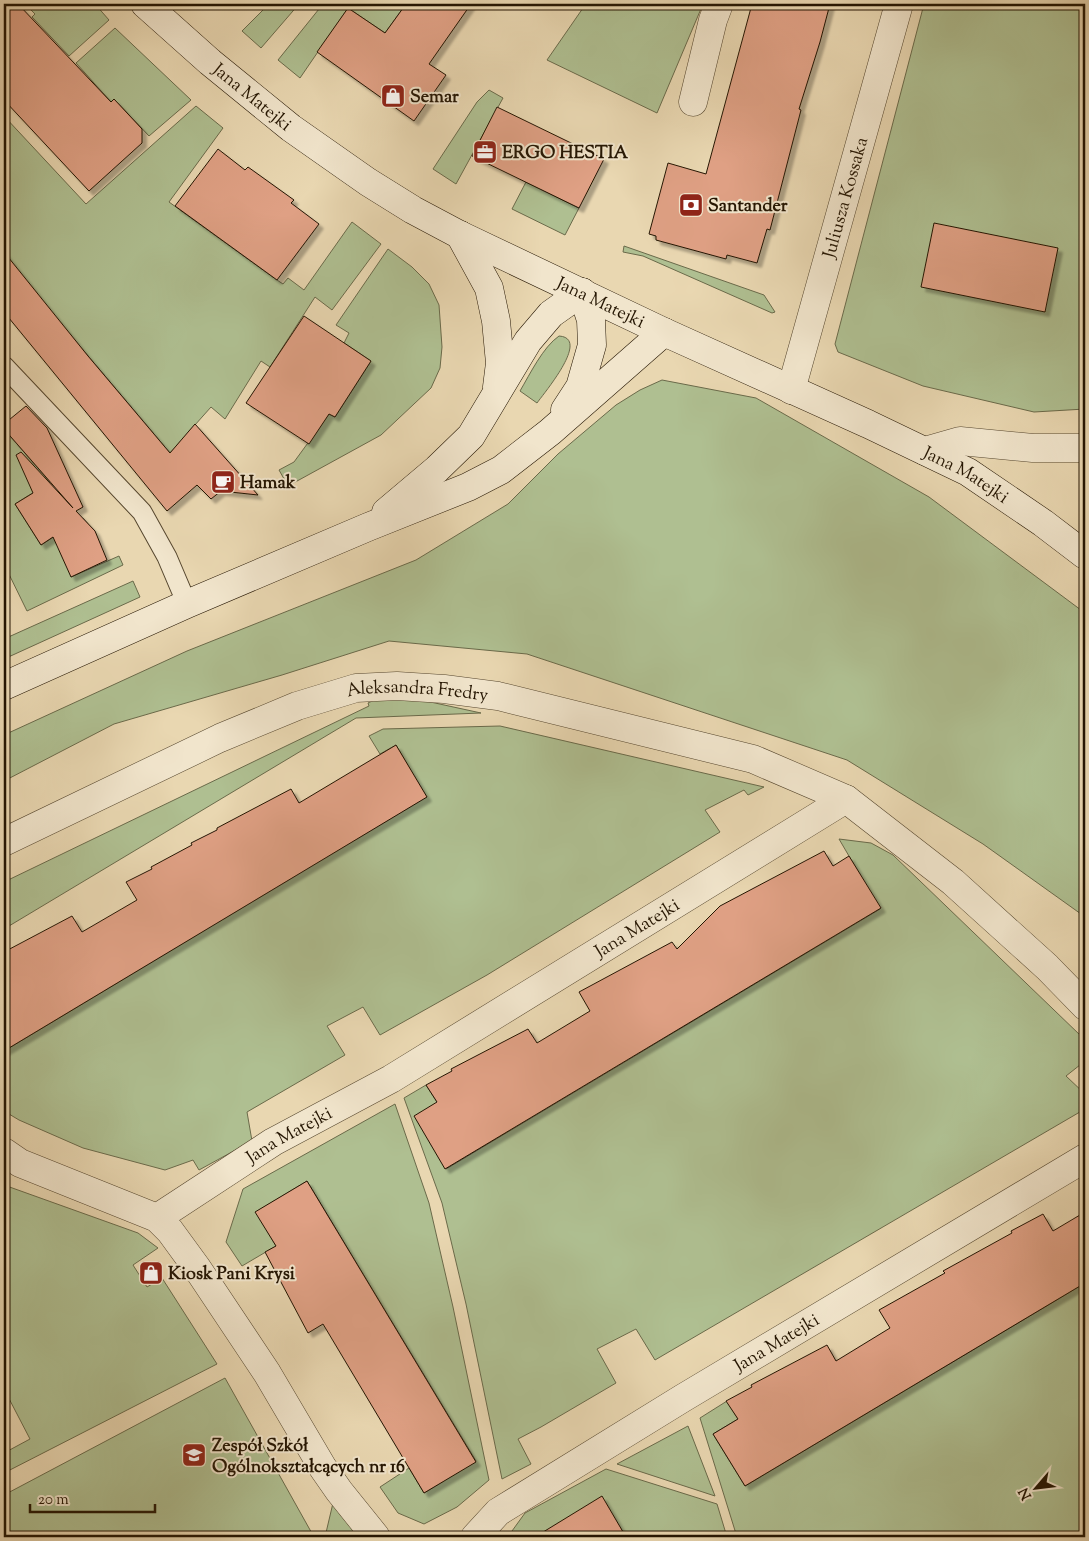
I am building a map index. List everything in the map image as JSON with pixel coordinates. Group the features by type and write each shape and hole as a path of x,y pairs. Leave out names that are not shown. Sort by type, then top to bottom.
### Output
{"street":[{"name":"Jana Matejki","path":"145,4 203,56 291,128 368,182 413,210 460,235 664,332 968,472 1043,522 1085,555"},
{"path":"694,102 713,20 719,4"},
{"name":"Juliusza Kossaka","path":"791,390 899,4"},
{"path":"460,235 489,288 500,363 496,395"},
{"path":"368,527 437,469 472,436 528,341 551,314 582,292 592,320 592,345 580,387 550,432"},
{"path":"4,686 187,604 368,527 468,487 493,474 527,452 664,332"},
{"path":"925,451 960,441 1033,448 1085,448"},
{"name":"Aleksandra Fredry","path":"4,842 220,738 297,706 356,688 397,686 434,688 498,696 753,758 846,800"},
{"name":"Jana Matejki","path":"157,1218 273,1142 390,1079 846,800"},
{"path":"846,800 953,882 1047,967 1085,1006"},
{"path":"4,1152 20,1163 157,1218 170,1231 267,1373 323,1468 376,1537"},
{"name":"Jana Matejki","path":"475,1537 498,1512 506,1507 692,1393 1085,1158"}],"lane":[{"path":"4,366 142,512 167,557 187,604"}],"green space":[{"path":"25,4 95,4 109,20 69,56 32,17 35,14"},
{"path":"269,4 299,4 261,48 242,31"},
{"path":"323,4 406,4 385,33 348,8 300,78 278,60"},
{"path":"577,4 703,4 657,113 547,60 583,8"},
{"path":"924,4 1085,4 1085,409 1034,412 923,386 838,352 835,344"},
{"path":"115,28 191,100 149,136 114,99 111,102 76,63"},
{"path":"489,90 503,98 456,184 433,169 477,102"},
{"path":"196,106 223,128 169,202 283,284 288,278 304,290 352,222 381,244 332,310 315,297 270,367 261,361 225,419 211,407 170,453 13,267 4,259 4,116 86,204"},
{"path":"526,182 579,208 565,235 512,209"},
{"path":"624,246 764,295 775,312 772,313 643,256 623,252"},
{"path":"388,249 412,267 429,284 439,305 442,347 440,368 431,388 381,435 288,486 279,470 294,462 329,414 335,417 371,361 344,343 349,333 336,325"},
{"path":"559,336 568,339 570,346 568,355 563,366 537,403 520,391 542,354"},
{"path":"662,380 756,398 929,497 1085,613 1085,919 1081,914 983,844 847,760 527,654 389,641 282,675 114,724 4,781 4,735 187,651 416,560 508,504 558,454 616,405 640,390"},
{"path":"4,429 50,482 15,504 41,545 83,518 94,531 71,577 119,556 123,565 27,611 4,564"},
{"path":"133,581 140,597 4,659 4,639"},
{"path":"389,693 481,713 356,718 4,929 4,882 369,706 368,703"},
{"path":"500,726 764,787 748,795 744,790 705,810 720,832 487,975 380,1035 363,1007 327,1026 345,1055 247,1112 252,1141 199,1170 193,1160 165,1170 83,1148 19,1120 4,1111 4,1051 426,797 396,745 380,754 369,736 383,729"},
{"path":"839,839 871,843 893,855 1080,1035 1085,1041 1085,1061 1066,1076 1085,1094 1085,1109 655,1360 636,1329 597,1349 616,1383 518,1439 531,1464 502,1479 466,1304 442,1203 404,1098 426,1085 437,1102 446,1169 880,909"},
{"path":"395,1104 429,1203 489,1480 457,1507 424,1524 398,1513 380,1487 409,1468 424,1493 476,1461 307,1181 256,1212 276,1246 242,1266 226,1242 243,1189"},
{"path":"4,1185 138,1233 158,1248 133,1265 147,1287 162,1278 217,1364 4,1473 4,1453 30,1439 4,1389"},
{"path":"1085,1283 1085,1537 737,1537 700,1418 727,1401 738,1419 713,1434 745,1486"},
{"name":"Zespół Szkół Ogólnokształcących nr 16","path":"225,1378 314,1537 4,1537 4,1495"},
{"path":"688,1426 715,1496 617,1464"},
{"path":"606,1469 717,1504 727,1537 626,1537 601,1497 551,1530 555,1537 512,1537 512,1531 525,1513"},
{"path":"333,1503 360,1537 325,1537"}],"building":[{"path":"4,4 18,4 111,102 114,99 142,129 142,143 89,191 4,100"},
{"path":"406,4 471,4 429,64 446,75 414,121 317,52 348,8 385,33"},
{"path":"752,4 830,4 799,109 801,110 770,230 767,229 757,263 727,255 726,259 656,240 656,236 649,234 668,163 706,174"},
{"path":"497,107 604,159 579,208 472,156"},
{"path":"218,149 245,170 248,167 294,200 291,203 319,224 277,280 175,206"},
{"path":"934,223 1058,248 1045,312 921,287"},
{"path":"4,252 170,453 195,424 258,495 221,491 211,499 197,485 167,511 4,312"},
{"path":"304,316 371,361 335,417 329,414 309,444 246,403"},
{"path":"26,406 47,428 83,507 76,511 95,531 107,560 71,577 53,537 41,545 15,504 33,493 16,455 21,452 73,508 4,429 4,424"},
{"path":"396,745 427,797 4,1051 4,952 72,916 82,932 137,900 126,882 192,845 191,843 291,789 299,803"},
{"path":"824,851 833,866 849,856 881,908 445,1169 414,1116 437,1102 426,1085 452,1071 451,1069 528,1029 537,1043 590,1011 579,992 672,942 677,949 720,906"},
{"path":"307,1181 476,1462 424,1493 323,1324 308,1333 265,1252 276,1246 255,1212"},
{"path":"1085,1212 1085,1283 745,1486 713,1434 738,1419 726,1401 752,1387 751,1385 827,1345 836,1361 890,1328 879,1310 1043,1214 1053,1231"},
{"path":"602,1496 626,1537 535,1537"}],"place":[{"name":"Semar","path":"393,96"},
{"name":"ERGO HESTIA","path":"485,152"},
{"name":"Santander","path":"691,205"},
{"name":"Hamak","path":"223,482"},
{"name":"Kiosk Pani Krysi","path":"151,1273"},
{"name":"Zespół Szkół Ogólnokształcących nr 16","path":"194,1455"}]}
